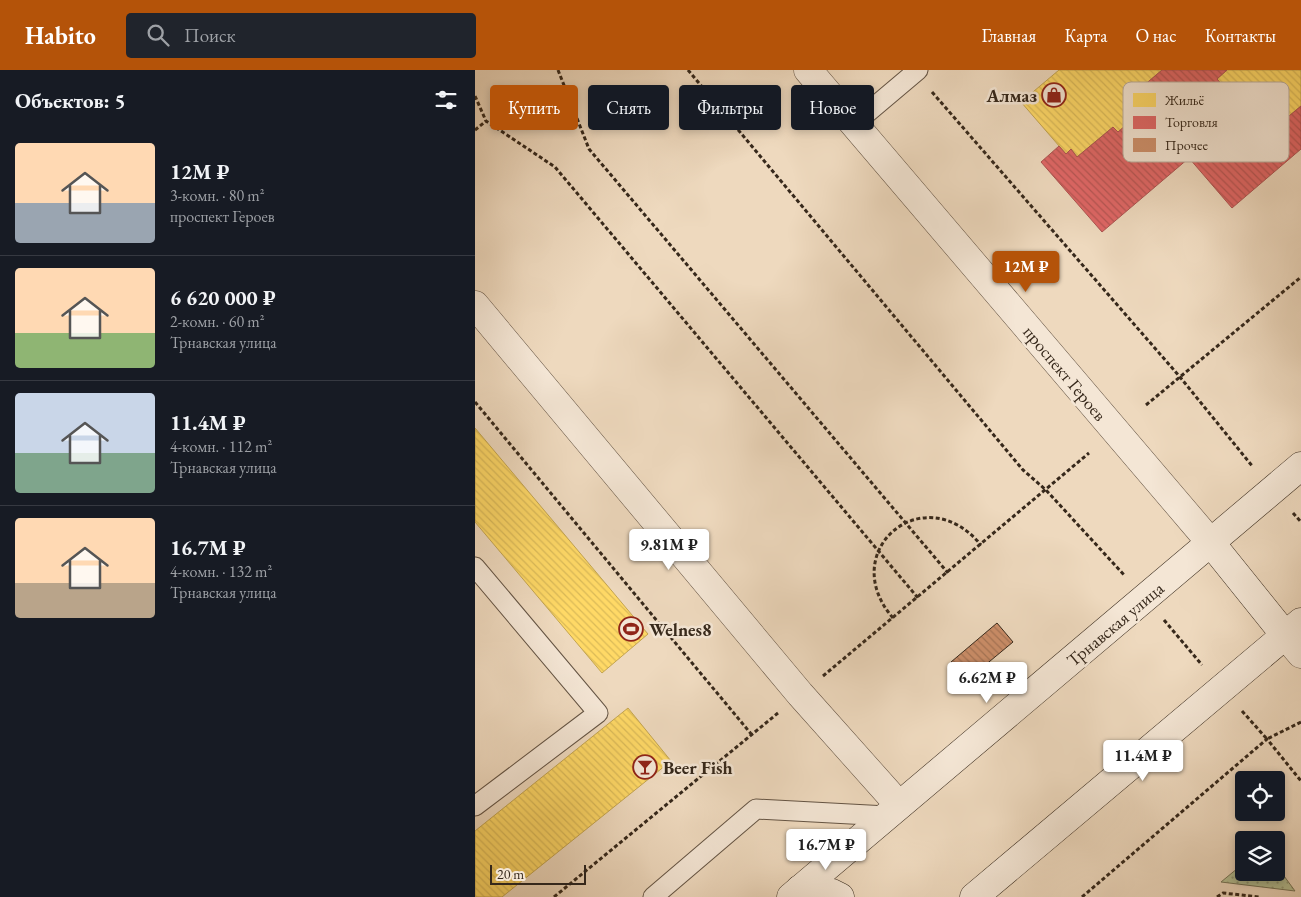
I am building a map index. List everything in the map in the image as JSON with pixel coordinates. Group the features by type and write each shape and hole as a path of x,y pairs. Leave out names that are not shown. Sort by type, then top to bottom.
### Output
{"street":[{"name":"проспект Героев","path":"808,70 821,85"},
{"name":"проспект Героев","path":"859,130 1211,543 1296,637"},
{"path":"475,306 800,694 893,811"},
{"name":"Трнавская улица","path":"795,893 1301,466"},
{"path":"974,897 1222,688 1296,637"},
{"path":"795,893 832,893 840,897"}],"lane":[{"path":"874,107 916,71"},
{"path":"475,567 598,713 475,806"},
{"path":"653,897 756,809 893,811"}],"path":[{"path":"558,70 589,148 947,573"},
{"path":"688,70 1023,470 1046,490 1145,599 1267,739 1301,781"},
{"path":"916,71 1180,377 1272,491 1301,522"},
{"path":"475,96 486,121 555,167 918,598"},
{"path":"475,130 486,121"},
{"path":"1146,405 1301,277"},
{"path":"475,402 752,735"},
{"path":"554,897 918,598 1089,453"},
{"path":"893,618 882,606 875,591 873,574 879,551 894,530 905,523 924,517 940,518 956,522 970,531 981,545"},
{"path":"1082,897 1267,739 1301,722"},
{"path":"1217,897 1223,892 1259,897"}],"green space":[{"path":"1235,870 1235,881 1285,881 1285,877 1295,891 1221,882"}],"building: Жильё":[{"path":"1059,70 1162,70 1148,82 1123,82 1123,128 1118,132 1113,127 1077,157 1071,149 1066,154 1021,102"},
{"path":"1227,70 1301,70 1301,106 1289,116 1289,82 1220,82 1217,79"},
{"path":"475,428 648,634 602,673 475,522"},
{"path":"628,708 671,761 502,897 475,897 475,831"}],"building: Торговля":[{"path":"1162,70 1227,70 1217,79 1220,82 1148,82"},
{"path":"1301,106 1301,149 1289,159 1289,116"},
{"path":"1113,127 1118,132 1123,128 1123,162 1184,162 1102,232 1041,162 1059,146 1066,154 1071,149 1077,157"},
{"path":"1192,162 1286,162 1232,208"}],"building: Прочее":[{"path":"997,623 1013,642 966,681 951,662"}],"place":[{"name":"Алмаз","path":"1054,95"},
{"name":"Welnes8","path":"631,629"},
{"name":"Beer Fish","path":"645,767"}]}
